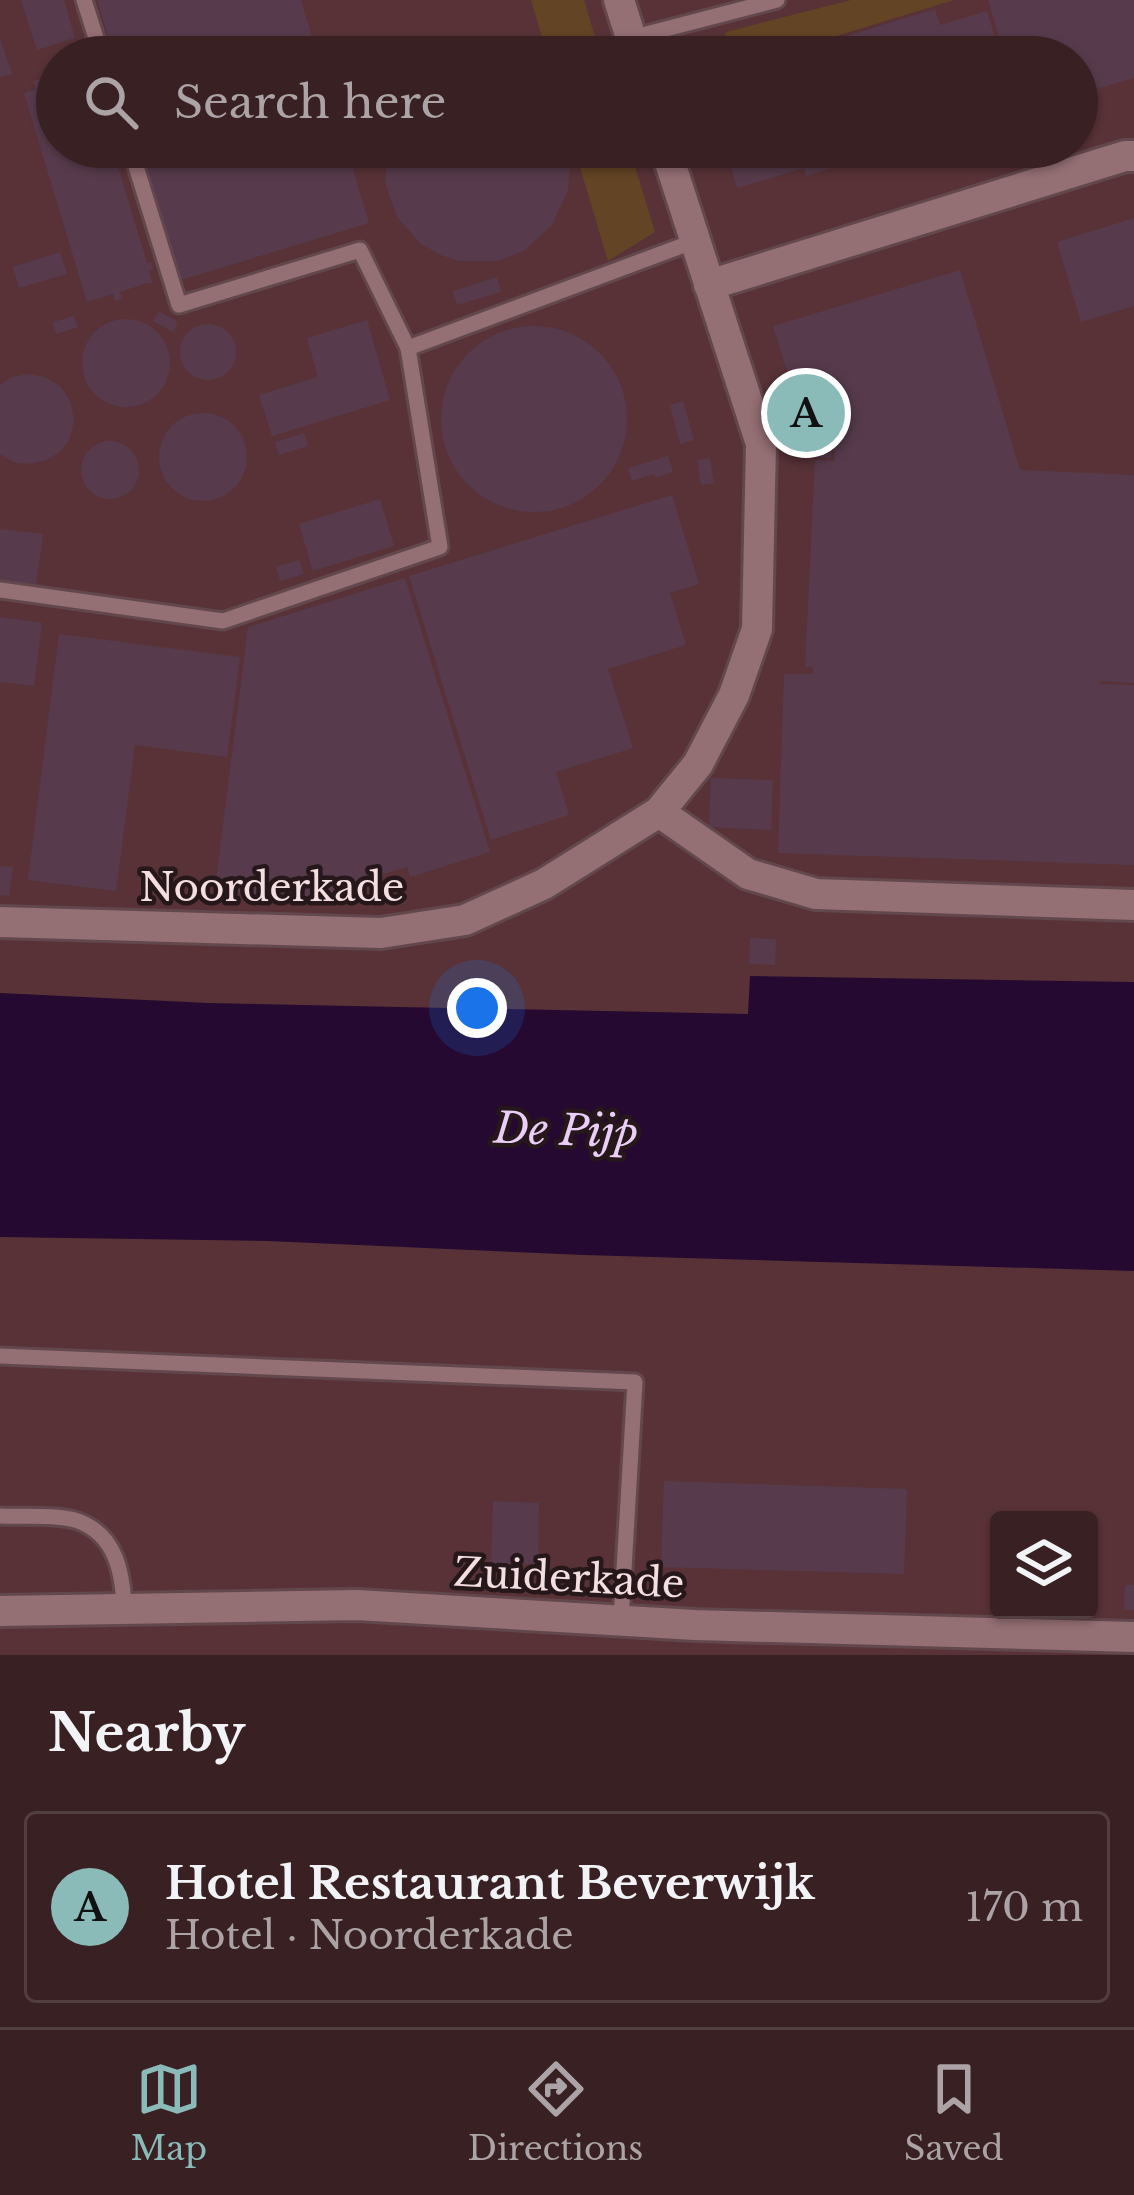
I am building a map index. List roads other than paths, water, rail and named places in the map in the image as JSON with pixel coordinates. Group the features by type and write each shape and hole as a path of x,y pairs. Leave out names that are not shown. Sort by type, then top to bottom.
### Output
{"street":[{"path":"619,0 630,36"},
{"path":"1098,164 1134,156"},
{"name":"Noorderkade","path":"0,922 381,933 465,920 544,884 659,812 698,764 734,694 757,629 761,444 672,168"},
{"path":"709,285 1086,168"},
{"path":"659,812 748,874 816,894 1134,905"},
{"name":"Zuiderkade","path":"0,1611 357,1604 621,1620 1134,1637"}],"lane":[{"path":"84,0 95,36"},
{"path":"670,36 777,0"},
{"path":"0,590 223,621 440,548 408,349 360,250 179,305 137,168"},
{"path":"408,349 695,242"},
{"path":"0,1356 635,1382 621,1620"},
{"path":"0,1516 76,1520 99,1535 123,1574 124,1609"}],"water":[{"name":"De Pijp","path":"750,976 1134,982 1134,1271 268,1241 0,1237 0,993 208,1003 748,1014"}],"place":[{"name":"Hotel Restaurant Beverwijk","path":"806,413"}]}
